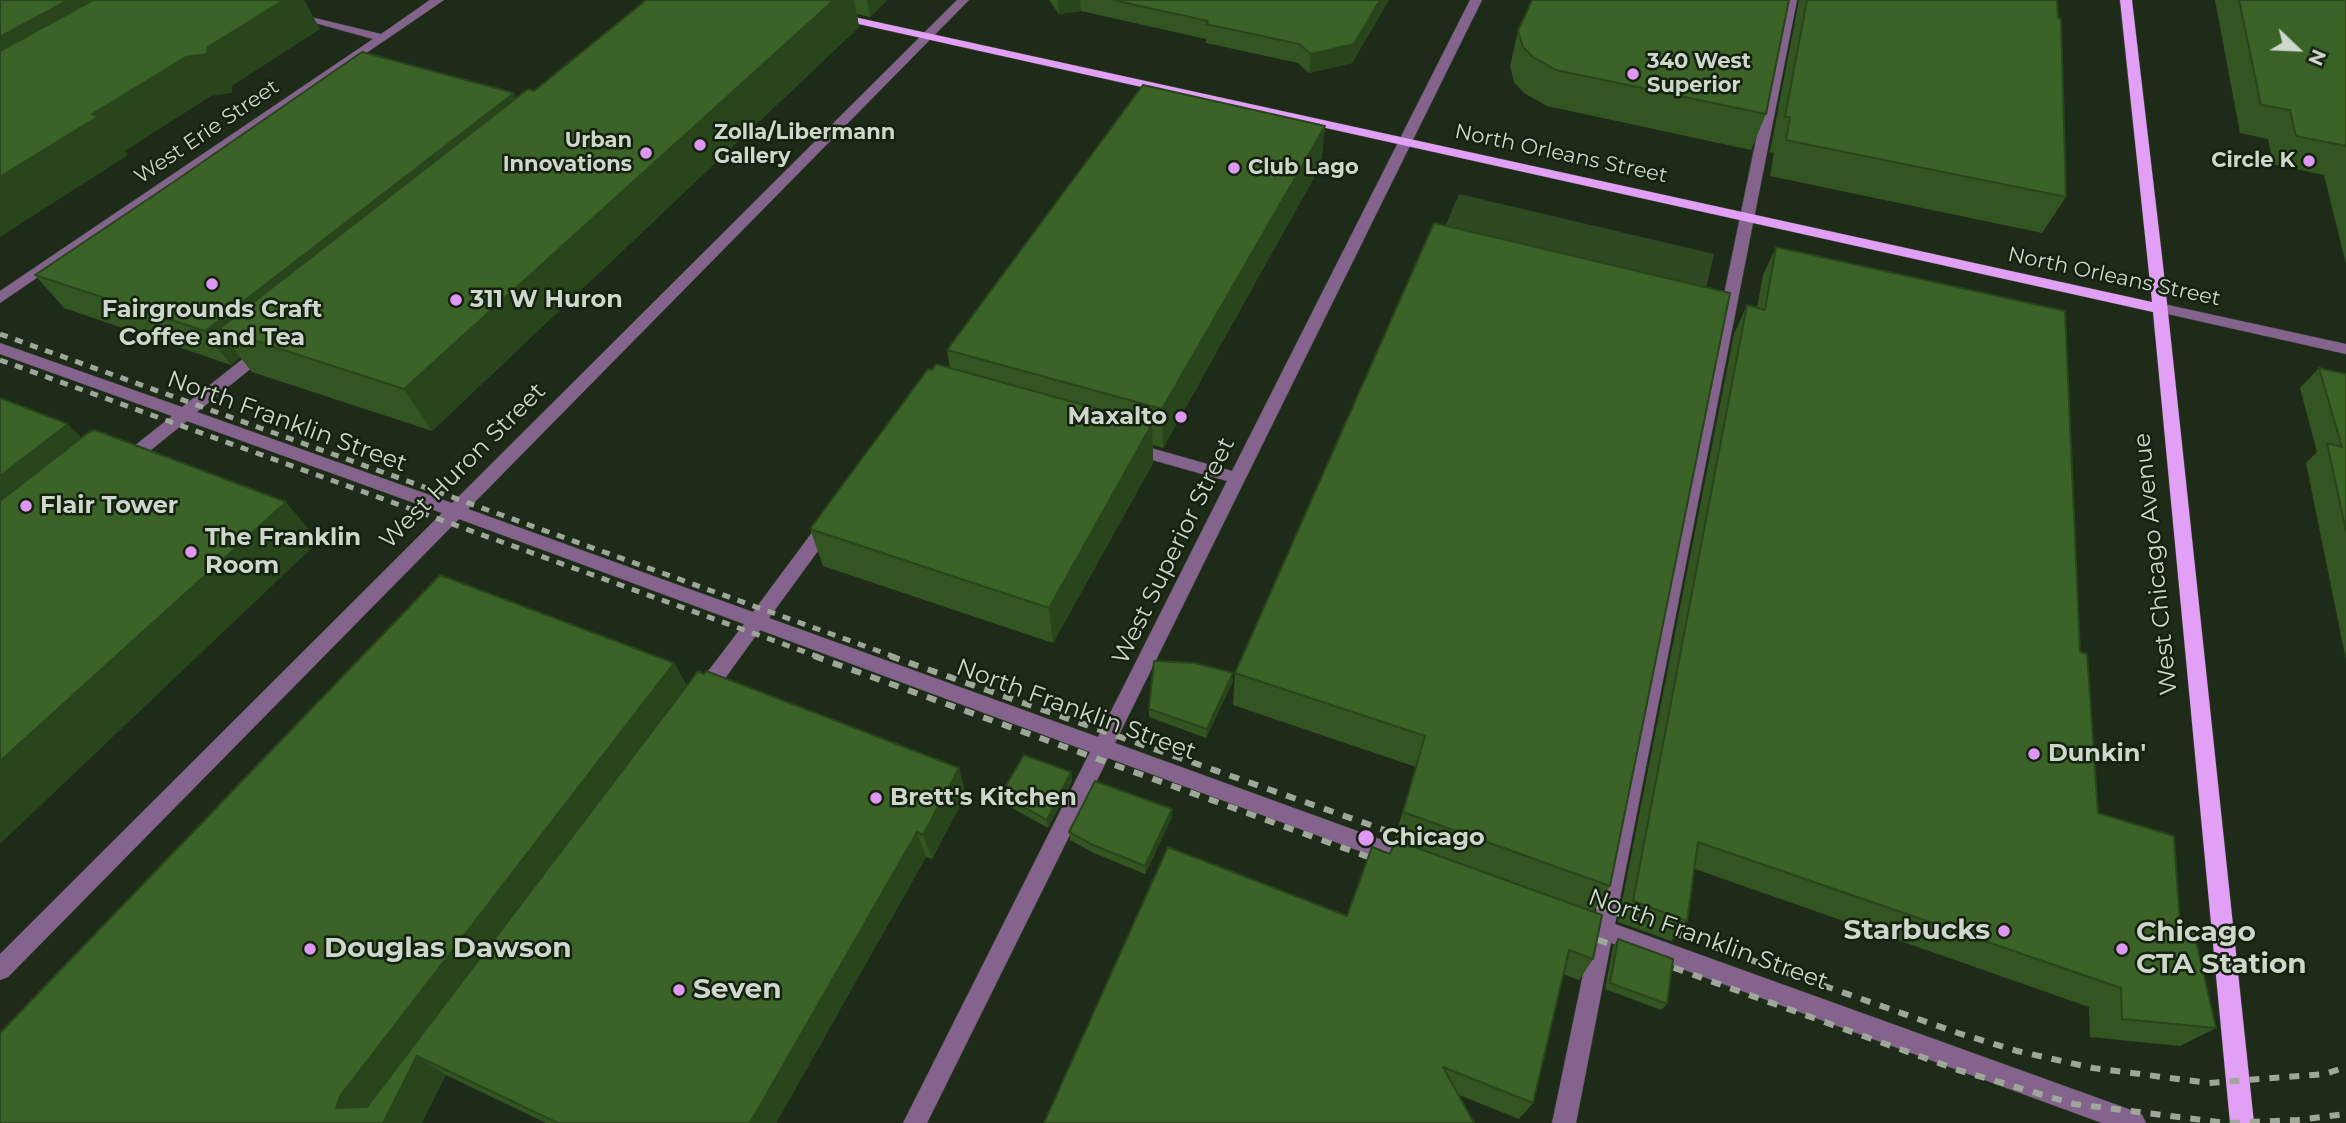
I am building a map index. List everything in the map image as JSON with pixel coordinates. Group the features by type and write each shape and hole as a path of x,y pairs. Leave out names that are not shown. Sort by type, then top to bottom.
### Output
{"main road":[{"name":"West Chicago Avenue","path":"2126,0 2242,1123"},
{"name":"North Orleans Street","path":"826,13 1150,91 1404,141 2159,308"}],"street":[{"name":"West Erie Street","path":"0,298 438,0"},
{"name":"West Huron Street","path":"0,968 962,0"},
{"name":"West Superior Street","path":"915,1123 1476,0"},
{"path":"1564,1123 1791,0"},
{"path":"277,10 383,38"},
{"name":"North Orleans Street","path":"2159,308 2346,349"},
{"path":"112,472 281,336"},
{"name":"North Franklin Street","path":"0,348 453,510 1424,865"},
{"path":"1116,444 1237,478"},
{"path":"689,712 838,511"},
{"name":"North Franklin Street","path":"1565,916 2134,1123"}],"green space":[{"path":"1459,194 1714,254 1699,320 1433,255"}],"building":[{"path":"0,0 68,0 0,37"},
{"path":"93,0 284,0 208,47 207,54 186,57 92,114 99,116 0,177 0,51"},
{"path":"646,0 834,0 404,389 219,329 528,89 534,91"},
{"path":"1113,0 1380,0 1354,44 1311,54 1299,44"},
{"name":"340 West Superior","path":"1532,0 1789,0 1766,114 1556,70 1533,57 1523,47 1518,31"},
{"path":"1807,0 2057,0 2058,18 2061,19 2066,197 1786,140 1790,117 1785,117"},
{"path":"2239,0 2346,0 2346,146 2296,136 2290,110 2261,105"},
{"path":"362,52 514,93 205,331 35,275 175,181"},
{"path":"1143,85 1325,126 1162,409 947,350"},
{"path":"1434,223 1730,293 1610,886 1403,812 1425,736 1235,673"},
{"path":"1776,247 2065,311 2080,652 2087,654 2098,813 2174,836 2180,927 2194,932 2216,1028 2122,1019 2121,988 1698,842 1687,921 1633,901 1747,305 1765,310"},
{"path":"936,364 1152,424 1049,608 810,529 928,369 932,370"},
{"path":"2319,368 2346,374 2346,531 2327,443 2342,447"},
{"path":"0,398 68,424 0,476"},
{"path":"95,430 286,502 0,761 0,501"},
{"path":"440,575 674,663 340,1096 336,1108 367,1107 698,671 704,674 706,671 959,768 923,835 917,832 750,1123 558,1123 417,1056 383,1123 0,1123 0,1033"},
{"path":"1154,661 1195,663 1233,673 1207,729 1149,709"},
{"path":"1024,755 1071,772 1047,820 1001,794"},
{"path":"1095,781 1172,809 1145,866 1069,832"},
{"path":"1395,840 1602,915 1593,959 1569,950 1533,1103 1443,1067 1474,1123 1044,1123 1168,847 1347,916 1372,847 1390,854"},
{"path":"1618,939 1673,959 1667,1004 1610,983"}],"railway":[{"path":"0,334 895,657"},
{"path":"0,360 819,657"},
{"path":"814,656 1385,863"},
{"path":"890,656 1413,840"},
{"path":"1578,899 1958,1033 2017,1051 2093,1068 2209,1083 2325,1074 2346,1067"},
{"path":"1579,933 1632,952"},
{"path":"1655,961 1958,1070 2074,1104 2227,1123 2297,1120 2346,1114"}],"place":[{"name":"340 West Superior","path":"1633,74"},
{"name":"Zolla/Libermann Gallery","path":"700,145"},
{"name":"Urban Innovations","path":"646,153"},
{"name":"Circle K","path":"2309,161"},
{"name":"Club Lago","path":"1234,168"},
{"name":"Fairgrounds Craft Coffee and Tea","path":"212,284"},
{"name":"311 W Huron","path":"456,300"},
{"name":"Maxalto","path":"1181,417"},
{"name":"Flair Tower","path":"26,506"},
{"name":"The Franklin Room","path":"191,552"},
{"name":"Dunkin'","path":"2034,754"},
{"name":"Brett's Kitchen","path":"876,798"},
{"name":"Chicago","path":"1366,838"},
{"name":"Starbucks","path":"2004,931"},
{"name":"Douglas Dawson","path":"310,949"},
{"name":"Chicago CTA Station","path":"2122,949"},
{"name":"Seven","path":"679,990"}]}
